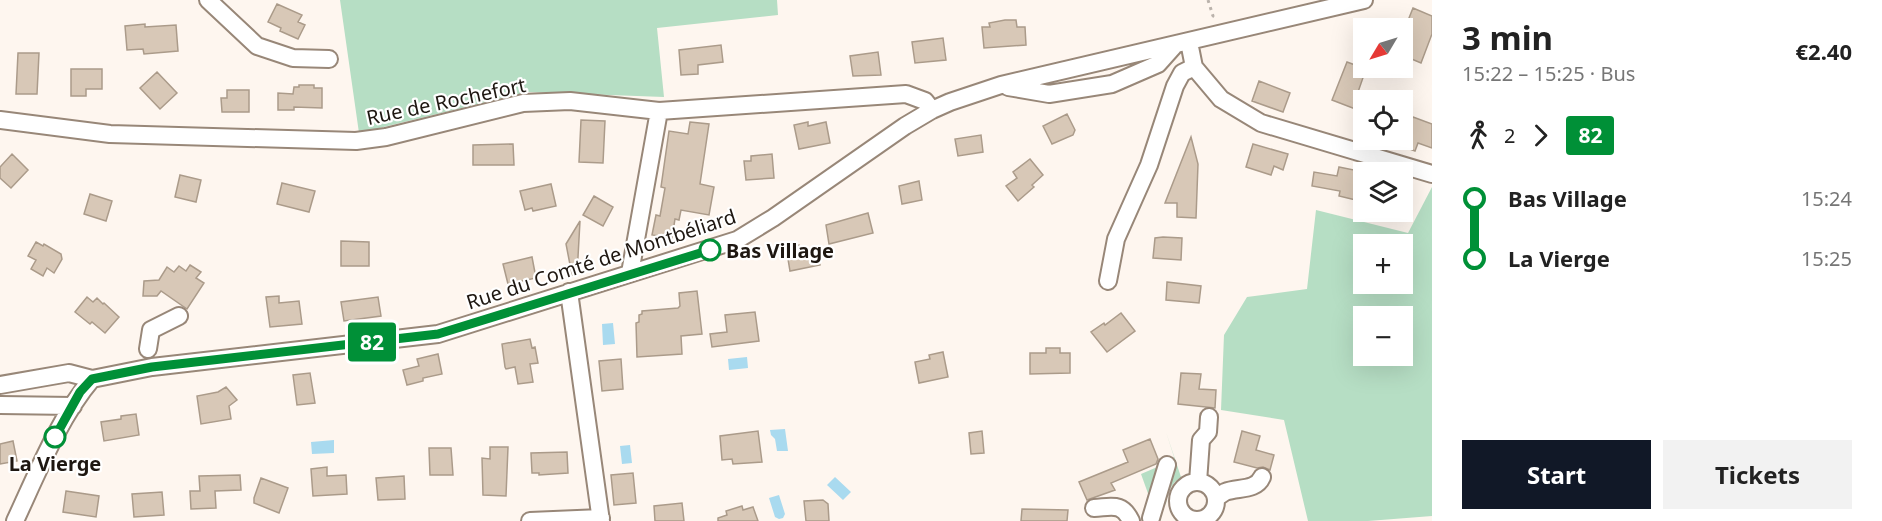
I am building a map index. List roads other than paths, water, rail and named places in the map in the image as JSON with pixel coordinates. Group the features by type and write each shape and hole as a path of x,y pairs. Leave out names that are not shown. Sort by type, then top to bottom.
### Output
{"street":[{"path":"208,0 257,46 293,58 329,59"},
{"name":"Rue du Comté de Montbéliard","path":"0,385 69,374 92,379 152,367 438,334 736,240 773,218 905,126 932,110 1001,85 1364,0"},
{"path":"1001,85 1049,94 1112,84 1158,64 1182,44 1194,68 1221,99 1261,123 1432,174"},
{"path":"1108,281 1116,239 1149,165 1175,86 1182,73 1194,68"},
{"name":"Rue de Rochefort","path":"0,120 110,134 356,141 386,137 523,104 570,101 659,111 906,94 925,101 932,110"},
{"path":"630,273 659,111"},
{"path":"530,521 601,519 569,292"},
{"path":"148,349 151,330 179,316"},
{"path":"15,521 80,392 92,379"},
{"path":"0,405 74,406"},
{"path":"1198,482 1201,440 1208,432 1209,417"},
{"path":"1155,519 1167,465"},
{"path":"1216,498 1225,492 1260,483 1262,477"},
{"path":"1192,482 1210,487 1216,498 1216,504 1210,515 1199,520 1187,517 1179,508 1179,495 1182,489 1192,482"},
{"path":"1094,508 1119,507 1124,510 1131,521"},
{"path":"1155,519 1179,508"}],"water":[{"path":"613,323 615,344 603,345 602,324"},
{"path":"747,357 748,368 729,370 728,359"},
{"path":"785,429 788,451 777,451 775,439 770,430"},
{"path":"334,440 334,453 312,454 311,442"},
{"path":"630,445 632,463 622,464 620,446"},
{"path":"835,477 851,492 843,500 827,485"},
{"path":"779,495 785,514 779,519 775,517 769,498"}],"place":[{"name":"Bas Village","path":"710,250"},
{"name":"La Vierge","path":"55,437"}]}
